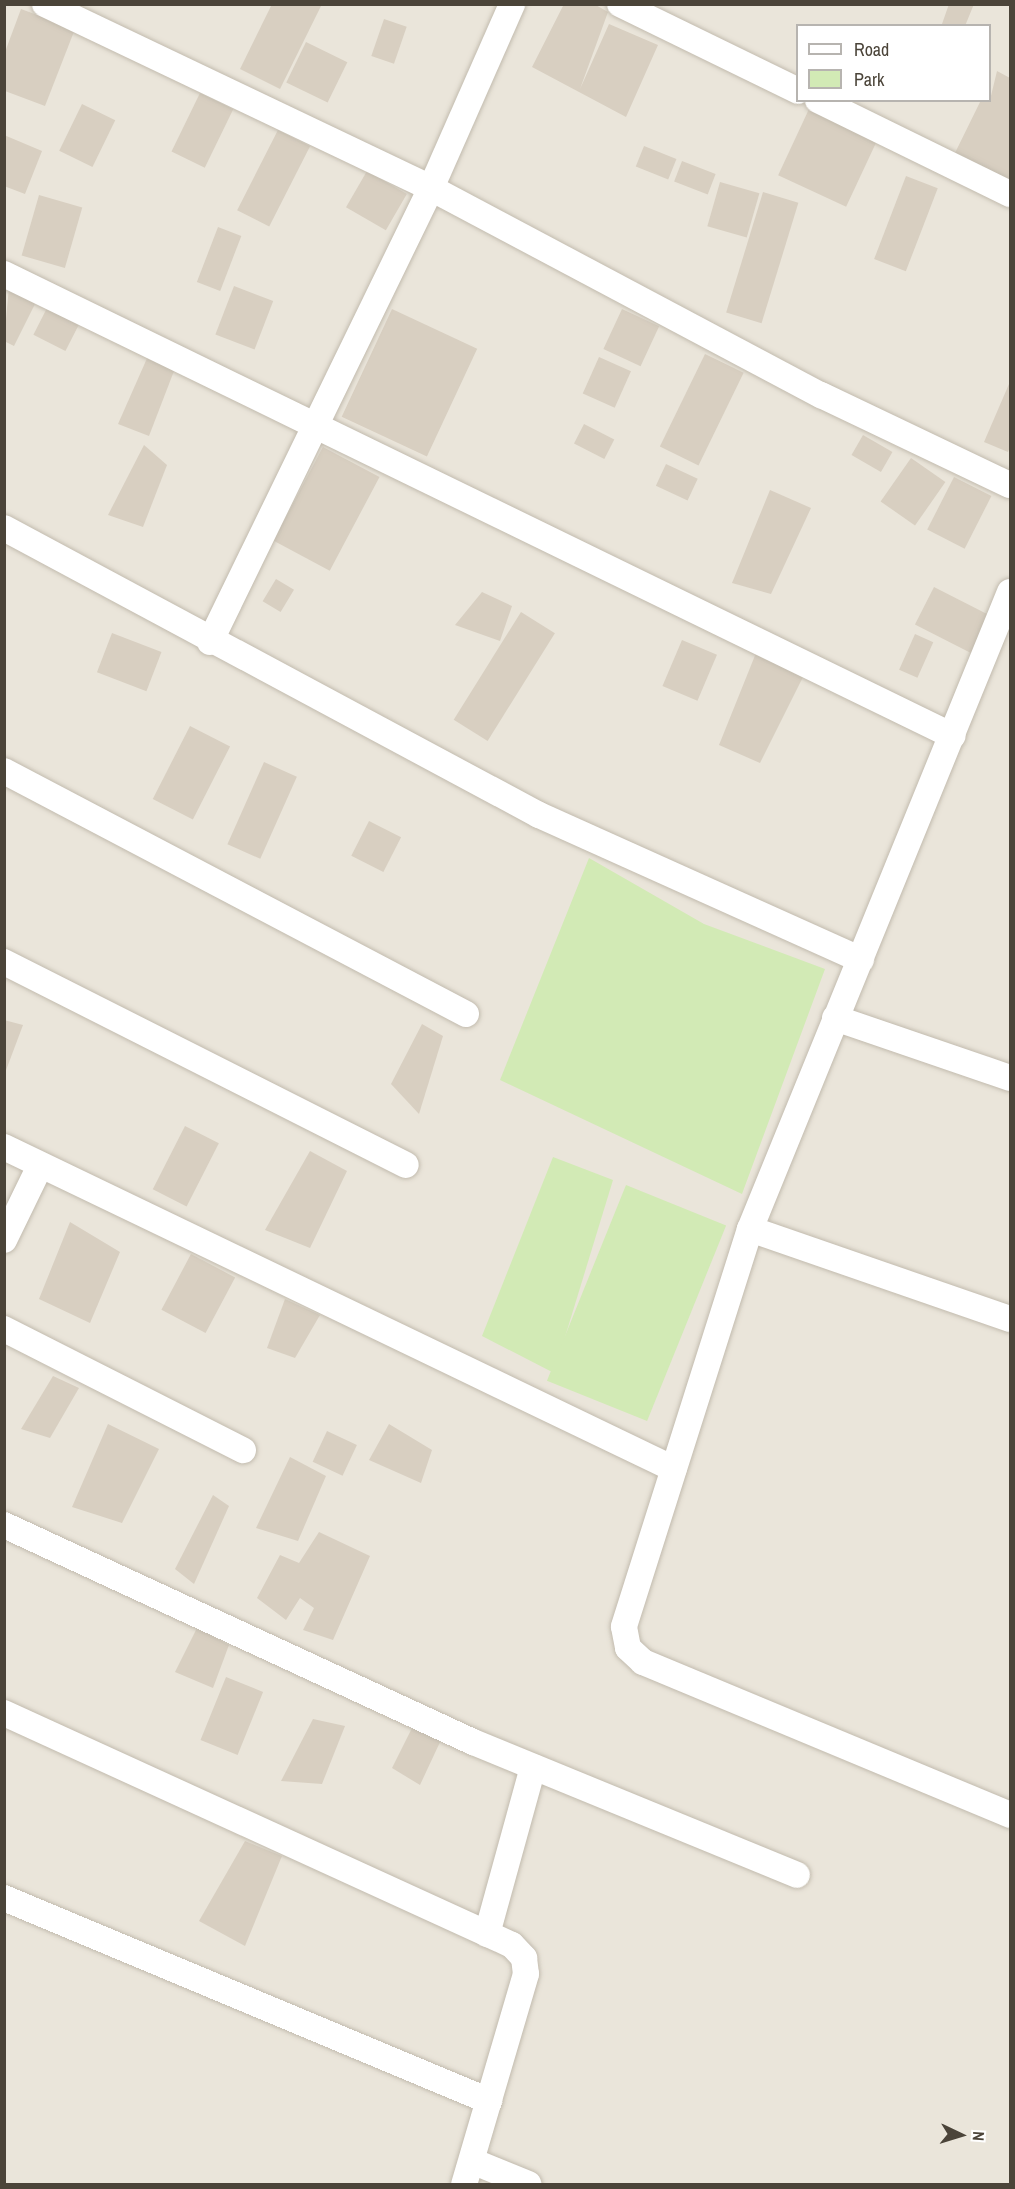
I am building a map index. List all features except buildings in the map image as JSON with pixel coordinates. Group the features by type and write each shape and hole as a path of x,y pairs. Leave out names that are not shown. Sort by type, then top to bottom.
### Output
{"street":[{"path":"45,4 431,188 821,394 1011,485"},
{"path":"210,642 431,188 512,4"},
{"path":"620,4 796,90"},
{"path":"822,102 1011,194"},
{"path":"4,274 953,736"},
{"path":"4,528 210,642 539,815 861,960"},
{"path":"1011,592 750,1229 624,1627 628,1648 643,1662 1011,1815"},
{"path":"4,771 466,1014"},
{"path":"4,962 406,1165"},
{"path":"836,1018 1011,1078"},
{"path":"4,1147 674,1469"},
{"path":"4,1240 40,1166"},
{"path":"750,1229 1011,1319"},
{"path":"4,1329 243,1450"},
{"path":"4,1525 533,1767 797,1875"},
{"path":"4,1713 512,1945 524,1958 526,1974 468,2173 528,2184"},
{"path":"487,1934 533,1767"},
{"path":"4,1898 489,2101"}],"shaded area":[{"path":"5,5 1010,5 1010,2184 5,2184"}],"green space":[{"path":"589,858 704,924 825,969 742,1194 500,1080"},
{"path":"553,1157 613,1180 554,1373 482,1336"},
{"path":"626,1185 726,1225 647,1421 547,1381"}]}
